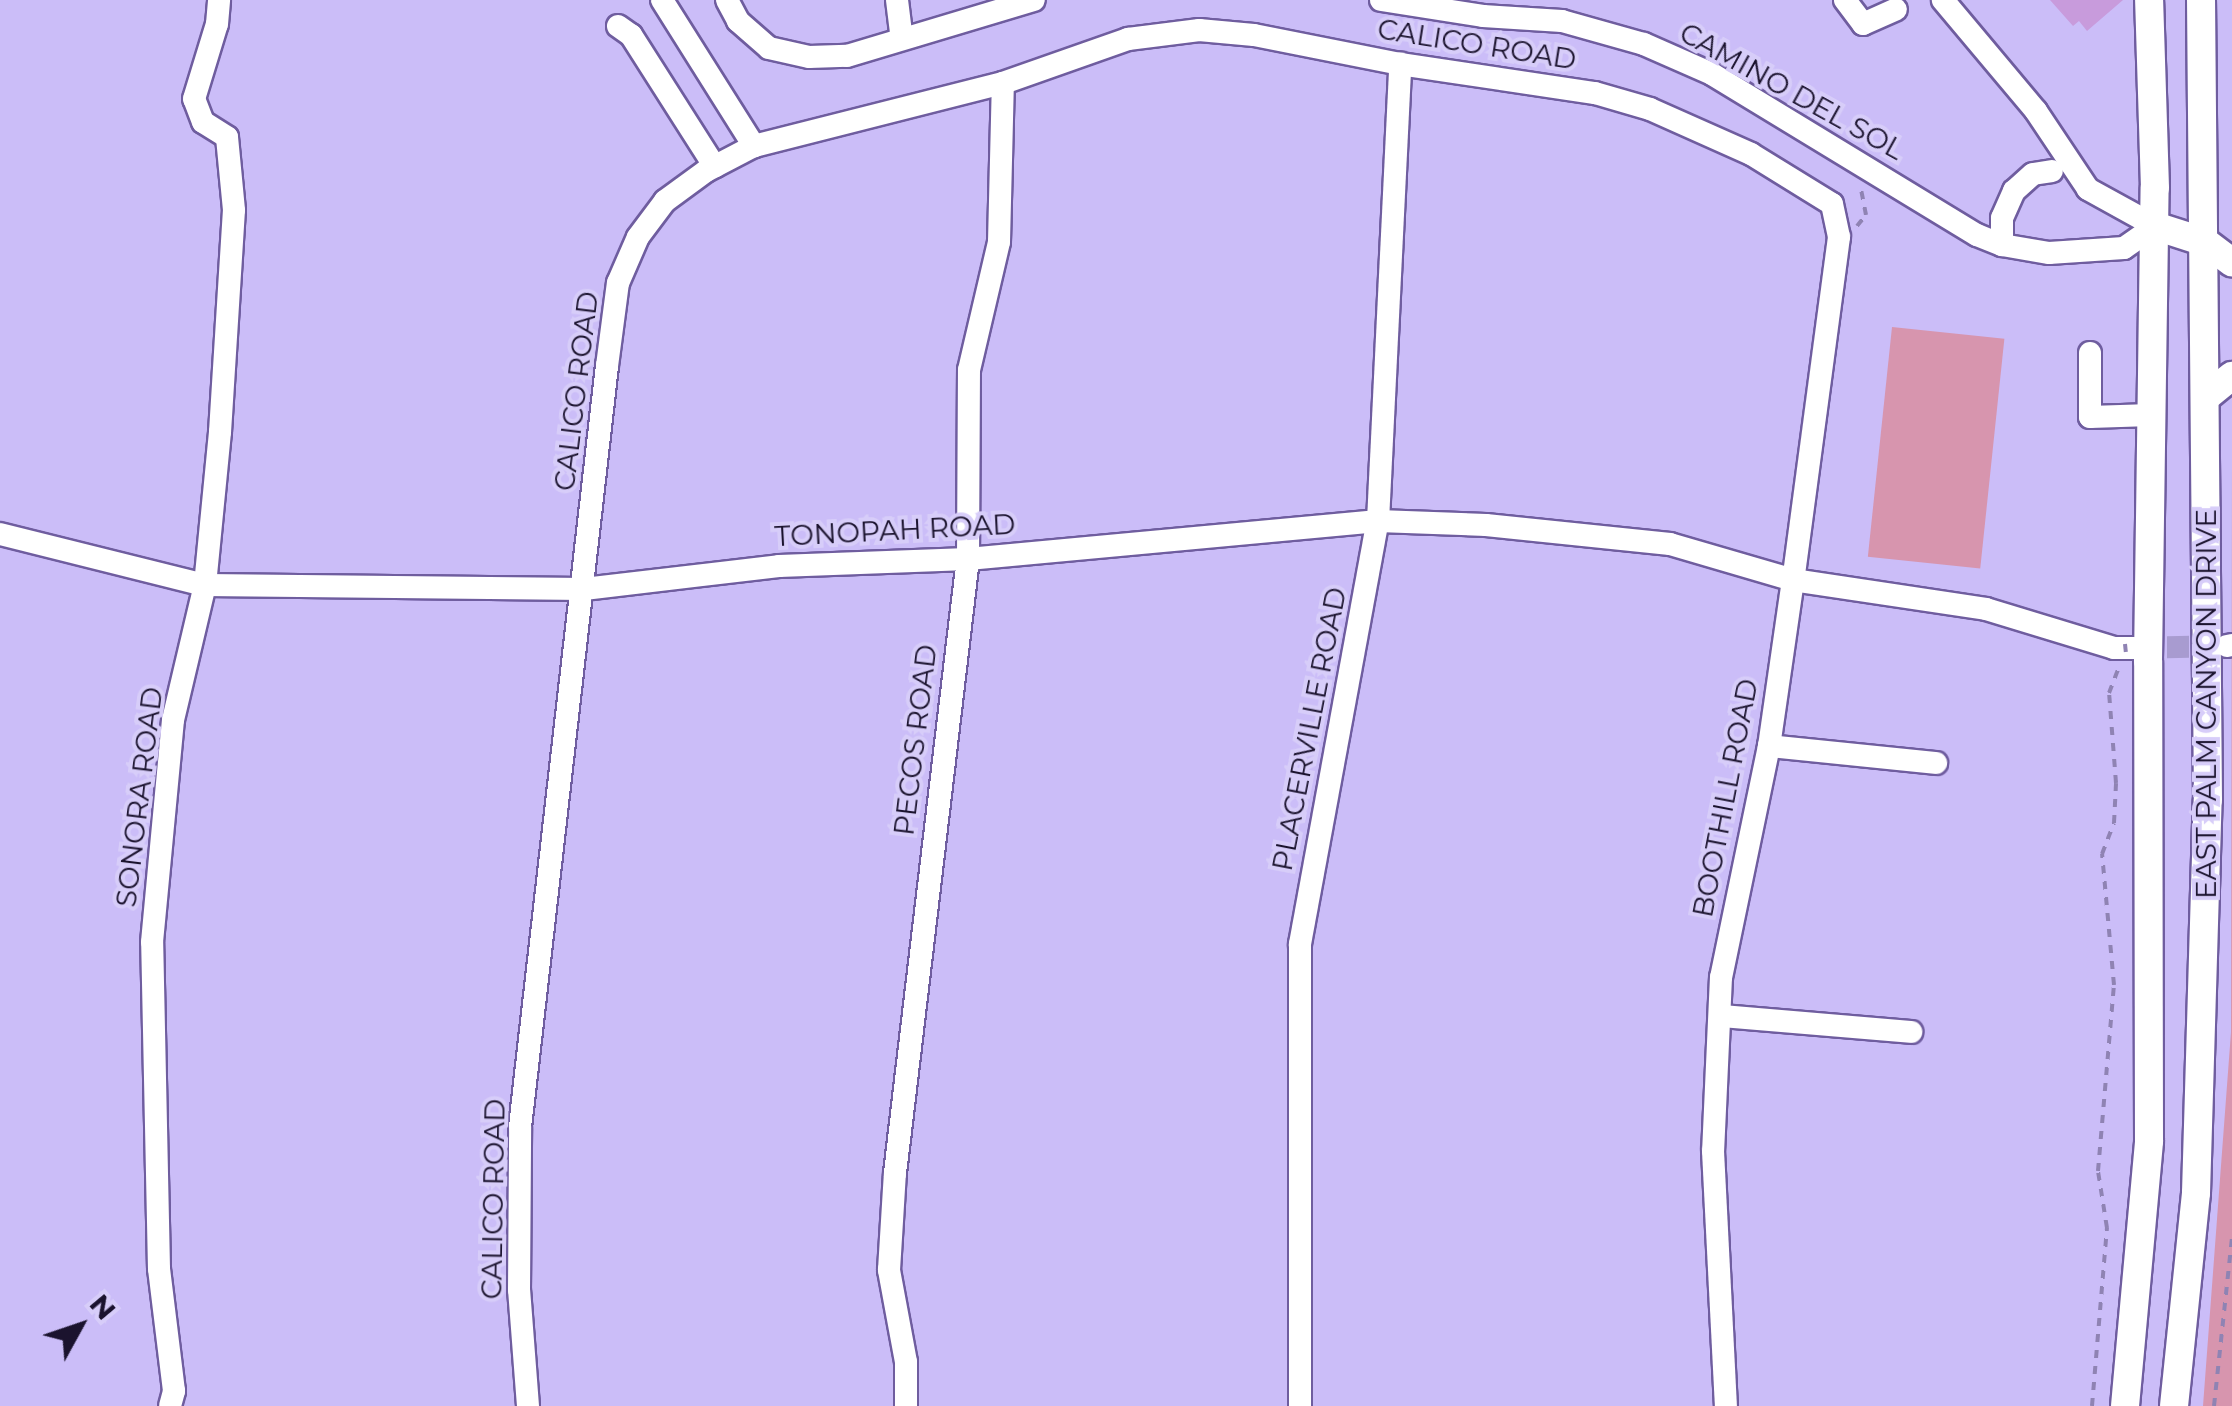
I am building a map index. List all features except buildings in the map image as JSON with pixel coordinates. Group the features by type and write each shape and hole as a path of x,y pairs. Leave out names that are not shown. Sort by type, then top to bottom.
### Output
{"main road":[{"name":"EAST PALM CANYON DRIVE","path":"2125,1406 2149,1141 2154,226 2149,0"},
{"name":"EAST PALM CANYON DRIVE","path":"2174,1406 2197,1174 2208,800 2201,0"},
{"path":"2154,226 2206,242 2232,262"},
{"path":"2207,396 2232,376"}],"street":[{"name":"SONORA ROAD","path":"170,1406 174,1391 159,1269 152,942 173,720 205,584 234,210 227,137 203,122 194,99 217,24 219,0"},
{"path":"662,0 754,146"},
{"path":"727,0 738,21 769,48 809,57 847,56 1034,0"},
{"path":"898,0 902,38"},
{"path":"1845,0 1864,24 1896,9"},
{"path":"1943,0 2047,129 2054,160 2077,187 2088,189 2154,226"},
{"name":"CAMINO DEL SOL","path":"1386,1 1482,16 1565,10 1712,74 1977,235 2002,245 2049,253 2124,248 2154,226"},
{"path":"618,26 632,36 715,167"},
{"name":"CALICO ROAD","path":"528,1406 520,1290 520,1127 618,283 638,237 665,202 754,146 1003,83 1128,39 1198,30 1254,35 1400,64 1595,94 1650,110 1751,154 1832,204"},
{"name":"PLACERVILLE ROAD","path":"1300,1406 1300,944 1378,521 1400,64"},
{"name":"PECOS ROAD","path":"906,1406 906,1362 889,1270 895,1173 915,973 968,559 969,370 1000,242 1003,83"},
{"path":"2002,245 2002,218 2014,191 2054,160"},
{"name":"BOOTHILL ROAD","path":"1726,1406 1713,1151 1721,976 1769,746 1794,580 1838,233 1832,204"},
{"path":"2090,354 2090,417 2151,415"},
{"name":"TONOPAH ROAD","path":"0,534 205,584 584,589 779,566 968,559 1378,521 1486,526 1670,544 1794,580 1986,609 2128,649"},
{"path":"1769,746 1936,764"},
{"path":"1721,1016 1911,1032"}],"path":[{"path":"1838,233 1860,224 1866,215 1860,186 1869,167"},
{"path":"2092,1406 2106,1228 2098,1171 2114,984 2102,854 2114,822 2116,783 2108,694 2128,649"},
{"path":"2214,1406 2232,1238"}],"shaded area":[{"path":"1892,327 2004,339 1980,569 1868,557"},
{"path":"2232,451 2232,1406 2203,1406 2231,1032"}],"tunnel":[{"path":"2134,648 2223,646"}]}
